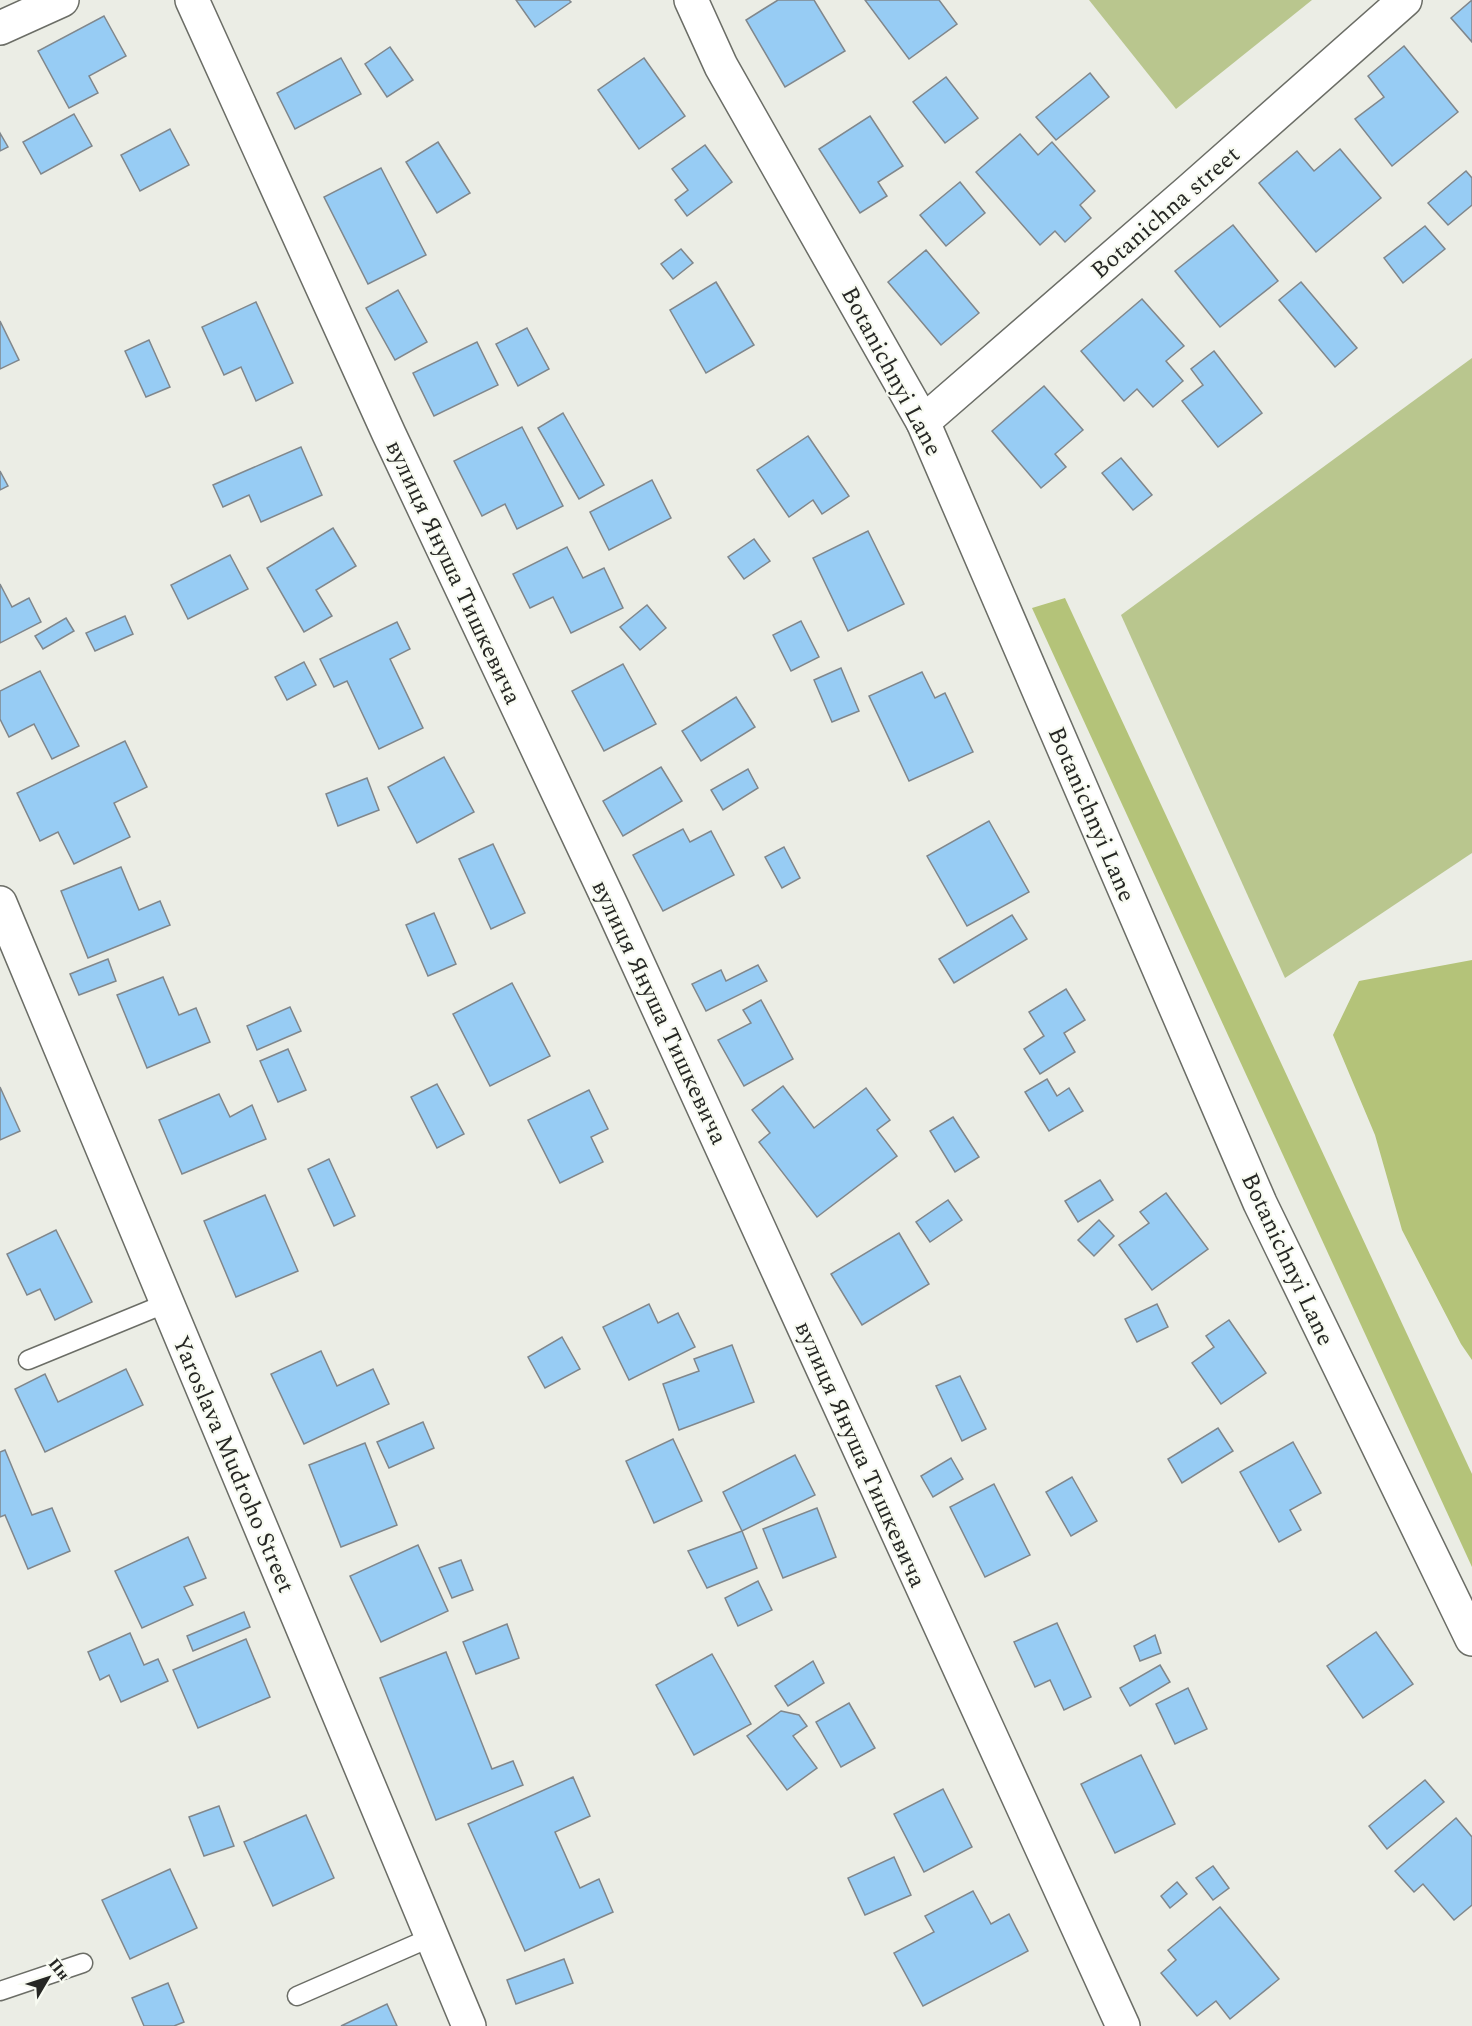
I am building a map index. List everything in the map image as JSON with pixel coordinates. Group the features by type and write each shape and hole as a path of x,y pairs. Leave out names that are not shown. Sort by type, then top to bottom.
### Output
{"street":[{"path":"0,28 62,0"},
{"name":"вулиця Януша Тишкевича","path":"192,0 389,434 613,909 1007,1775 1124,2026"},
{"name":"Botanichnyi Lane","path":"691,0 721,66 923,422 1260,1203 1472,1639"},
{"name":"Botanichna street","path":"923,422 1190,191 1405,0"},
{"name":"Yaroslava Mudroho Street","path":"0,903 468,2026"}],"lane":[{"path":"27,1360 167,1303"},
{"path":"297,1996 432,1937"},
{"path":"0,1991 82,1963"}],"green space":[{"path":"1089,0 1312,0 1176,109"},
{"path":"1472,358 1472,853 1285,978 1121,615"},
{"path":"1065,598 1472,1474 1472,1567 1032,608"},
{"path":"1472,960 1472,1360 1461,1344 1402,1230 1375,1135 1333,1035 1359,981"}],"building":[{"path":"516,0 569,0 571,2 535,27"},
{"path":"778,0 814,0 845,51 785,87 746,20"},
{"path":"865,0 939,0 957,24 909,59"},
{"path":"1472,0 1472,42 1451,18"},
{"path":"104,16 126,56 89,76 98,93 69,108 38,51"},
{"path":"1404,46 1458,112 1392,166 1355,119 1384,97 1368,76"},
{"path":"390,47 413,80 387,97 365,64"},
{"path":"341,58 361,94 295,129 277,93"},
{"path":"644,58 685,116 639,149 598,90"},
{"path":"1090,73 1109,97 1056,140 1036,117"},
{"path":"946,77 978,118 945,143 913,102"},
{"path":"74,114 92,146 41,174 23,142"},
{"path":"870,116 903,166 878,182 887,196 860,213 819,149"},
{"path":"170,129 189,165 140,191 121,155"},
{"path":"0,133 8,147 0,151"},
{"path":"1020,134 1038,155 1052,142 1095,191 1080,205 1091,218 1065,242 1055,231 1040,245 976,172"},
{"path":"438,142 470,193 437,213 406,162"},
{"path":"705,145 732,182 687,216 675,200 688,190 672,169"},
{"path":"1340,149 1381,198 1316,252 1259,183 1297,151 1314,171"},
{"path":"381,168 426,255 368,284 324,197"},
{"path":"1466,171 1472,178 1472,205 1448,225 1428,203"},
{"path":"960,182 985,213 946,246 920,215"},
{"path":"1233,225 1278,281 1220,327 1175,271"},
{"path":"1425,226 1445,249 1403,283 1384,258"},
{"path":"681,249 693,263 673,279 661,264"},
{"path":"926,250 979,313 941,345 888,282"},
{"path":"716,282 754,345 706,373 670,310"},
{"path":"1301,282 1357,348 1335,367 1279,300"},
{"path":"398,290 427,342 395,360 366,308"},
{"path":"1142,299 1184,346 1166,361 1183,381 1153,407 1137,389 1124,401 1081,351"},
{"path":"256,302 293,383 256,401 241,367 224,375 202,327"},
{"path":"0,321 19,360 0,369"},
{"path":"527,328 549,369 518,386 496,344"},
{"path":"149,340 170,387 146,397 125,351"},
{"path":"477,342 498,385 434,416 413,373"},
{"path":"1214,351 1262,413 1218,447 1182,401 1203,385 1191,369"},
{"path":"1044,386 1083,430 1055,454 1066,467 1041,488 992,431"},
{"path":"563,413 604,485 579,499 538,428"},
{"path":"522,427 563,506 517,529 505,504 482,516 454,461"},
{"path":"808,436 849,496 822,514 813,500 789,517 757,470"},
{"path":"301,447 322,495 261,522 249,495 223,507 213,485"},
{"path":"1121,458 1152,495 1133,510 1102,473"},
{"path":"0,471 8,486 0,490"},
{"path":"652,480 671,518 609,550 590,512"},
{"path":"333,528 356,566 316,590 332,616 304,632 267,568"},
{"path":"868,531 904,604 848,631 813,558"},
{"path":"754,539 770,561 744,579 728,557"},
{"path":"567,547 583,578 604,568 623,608 571,633 553,597 530,608 513,574"},
{"path":"230,555 248,589 188,619 171,585"},
{"path":"0,584 12,607 29,598 41,622 0,643"},
{"path":"647,605 666,628 640,650 620,627"},
{"path":"125,616 133,634 95,651 86,633"},
{"path":"66,618 74,631 43,649 35,636"},
{"path":"801,621 819,657 791,671 773,635"},
{"path":"397,622 410,649 390,659 423,728 379,749 347,681 334,687 320,659"},
{"path":"304,662 316,685 287,700 275,677"},
{"path":"623,664 656,724 604,751 572,691"},
{"path":"841,668 859,711 832,722 814,680"},
{"path":"40,671 79,746 52,759 34,724 9,737 0,719 0,691"},
{"path":"922,672 935,698 945,693 973,752 909,781 869,696"},
{"path":"736,697 755,727 701,761 682,731"},
{"path":"125,741 147,787 114,803 130,837 74,864 58,832 40,841 17,793"},
{"path":"444,757 474,812 417,843 388,787"},
{"path":"661,767 682,801 623,836 603,801"},
{"path":"748,769 758,788 723,810 711,790"},
{"path":"367,778 379,810 338,826 326,794"},
{"path":"989,821 1029,892 967,926 927,856"},
{"path":"683,829 690,842 711,831 734,875 663,911 633,855"},
{"path":"493,844 525,913 491,929 459,859"},
{"path":"784,847 800,878 782,888 765,857"},
{"path":"121,867 139,910 160,901 170,925 88,958 61,891"},
{"path":"434,913 456,964 428,976 406,925"},
{"path":"1012,915 1027,939 954,983 939,959"},
{"path":"108,959 116,981 79,995 70,974"},
{"path":"758,965 767,981 706,1011 692,984 721,970 726,981"},
{"path":"163,977 179,1015 196,1008 210,1042 147,1068 117,995"},
{"path":"512,983 550,1056 490,1086 453,1014"},
{"path":"1066,989 1085,1020 1064,1033 1075,1052 1040,1074 1024,1049 1044,1036 1029,1012"},
{"path":"761,1000 793,1059 744,1086 718,1040 751,1023 743,1010"},
{"path":"290,1007 301,1031 257,1050 247,1026"},
{"path":"288,1049 306,1090 278,1102 260,1061"},
{"path":"1047,1079 1057,1096 1069,1088 1083,1111 1049,1131 1025,1092"},
{"path":"437,1084 464,1134 437,1148 411,1097"},
{"path":"783,1086 814,1128 866,1088 890,1120 877,1130 897,1156 817,1217 759,1142 770,1133 752,1110"},
{"path":"0,1087 20,1131 0,1140"},
{"path":"589,1090 608,1129 591,1137 603,1162 560,1183 528,1120"},
{"path":"219,1094 230,1117 252,1105 266,1139 182,1174 159,1120"},
{"path":"953,1117 979,1157 955,1172 930,1131"},
{"path":"329,1159 355,1216 334,1226 308,1169"},
{"path":"1100,1180 1113,1200 1078,1222 1065,1201"},
{"path":"1166,1193 1208,1249 1152,1290 1119,1245 1149,1223 1140,1212"},
{"path":"265,1195 298,1271 236,1297 204,1221"},
{"path":"948,1200 962,1220 930,1242 916,1222"},
{"path":"1099,1220 1114,1236 1094,1256 1078,1240"},
{"path":"56,1230 92,1302 55,1320 40,1289 27,1295 7,1254"},
{"path":"899,1233 929,1284 862,1325 831,1274"},
{"path":"649,1304 658,1323 678,1313 695,1347 629,1380 603,1327"},
{"path":"1157,1304 1168,1327 1137,1342 1125,1319"},
{"path":"1229,1320 1266,1373 1221,1404 1192,1363 1214,1347 1206,1336"},
{"path":"562,1337 580,1369 545,1388 528,1357"},
{"path":"732,1345 754,1402 679,1430 663,1384 699,1371 694,1359"},
{"path":"321,1351 337,1386 373,1369 389,1404 304,1444 271,1374"},
{"path":"126,1369 143,1405 45,1452 15,1389 45,1374 58,1402"},
{"path":"960,1376 986,1429 962,1441 936,1386"},
{"path":"423,1422 434,1448 389,1468 377,1442"},
{"path":"1218,1428 1233,1451 1182,1483 1168,1459"},
{"path":"673,1439 702,1501 654,1523 626,1461"},
{"path":"1293,1442 1321,1493 1290,1510 1301,1530 1279,1542 1240,1472"},
{"path":"365,1443 397,1525 341,1547 309,1465"},
{"path":"5,1450 32,1515 52,1508 70,1551 28,1569 5,1515 0,1517 0,1452"},
{"path":"795,1455 815,1495 742,1531 723,1492"},
{"path":"951,1458 963,1479 933,1497 921,1476"},
{"path":"1072,1477 1097,1521 1071,1536 1046,1492"},
{"path":"994,1484 1030,1555 985,1577 950,1507"},
{"path":"817,1508 836,1557 783,1578 763,1529"},
{"path":"742,1531 757,1568 707,1588 688,1551"},
{"path":"188,1537 206,1578 184,1587 193,1605 142,1628 115,1571"},
{"path":"418,1545 448,1611 381,1642 350,1576"},
{"path":"461,1560 473,1590 452,1598 439,1568"},
{"path":"758,1581 772,1610 738,1626 725,1598"},
{"path":"244,1612 250,1627 193,1651 187,1636"},
{"path":"1057,1623 1091,1697 1064,1710 1050,1680 1035,1687 1014,1642"},
{"path":"507,1624 519,1658 476,1674 463,1642"},
{"path":"1376,1632 1413,1684 1363,1718 1327,1666"},
{"path":"130,1633 144,1665 158,1659 168,1681 121,1702 109,1675 100,1680 88,1652"},
{"path":"1155,1635 1161,1653 1140,1661 1134,1646"},
{"path":"246,1639 270,1697 198,1728 173,1670"},
{"path":"446,1652 492,1769 513,1761 523,1785 436,1820 380,1678"},
{"path":"712,1654 751,1724 694,1755 656,1685"},
{"path":"813,1661 824,1683 788,1706 775,1686"},
{"path":"1160,1665 1170,1682 1130,1706 1120,1688"},
{"path":"1188,1688 1207,1729 1175,1744 1156,1704"},
{"path":"849,1703 875,1748 841,1767 816,1722"},
{"path":"781,1711 799,1715 807,1726 793,1736 817,1768 787,1790 747,1736"},
{"path":"1141,1755 1175,1824 1115,1853 1081,1784"},
{"path":"573,1777 590,1816 555,1832 580,1888 599,1879 613,1912 525,1951 468,1824"},
{"path":"1425,1780 1444,1802 1387,1849 1369,1826"},
{"path":"943,1789 972,1847 924,1872 894,1814"},
{"path":"219,1806 234,1846 204,1856 189,1817"},
{"path":"306,1815 334,1878 273,1906 244,1842"},
{"path":"1456,1818 1472,1837 1472,1905 1454,1920 1423,1884 1414,1892 1395,1871"},
{"path":"894,1857 911,1895 865,1915 848,1878"},
{"path":"1213,1866 1229,1888 1213,1900 1196,1878"},
{"path":"170,1869 197,1928 130,1959 102,1900"},
{"path":"1177,1882 1187,1894 1170,1908 1161,1896"},
{"path":"973,1891 991,1924 1009,1914 1028,1951 923,2006 894,1953 934,1932 925,1916"},
{"path":"1220,1907 1279,1979 1230,2019 1216,2001 1197,2016 1161,1973 1176,1960 1168,1950"},
{"path":"564,1959 573,1983 516,2004 507,1980"},
{"path":"168,1983 184,2022 174,2026 144,2026 132,1998"},
{"path":"387,2004 397,2026 341,2026"}]}
